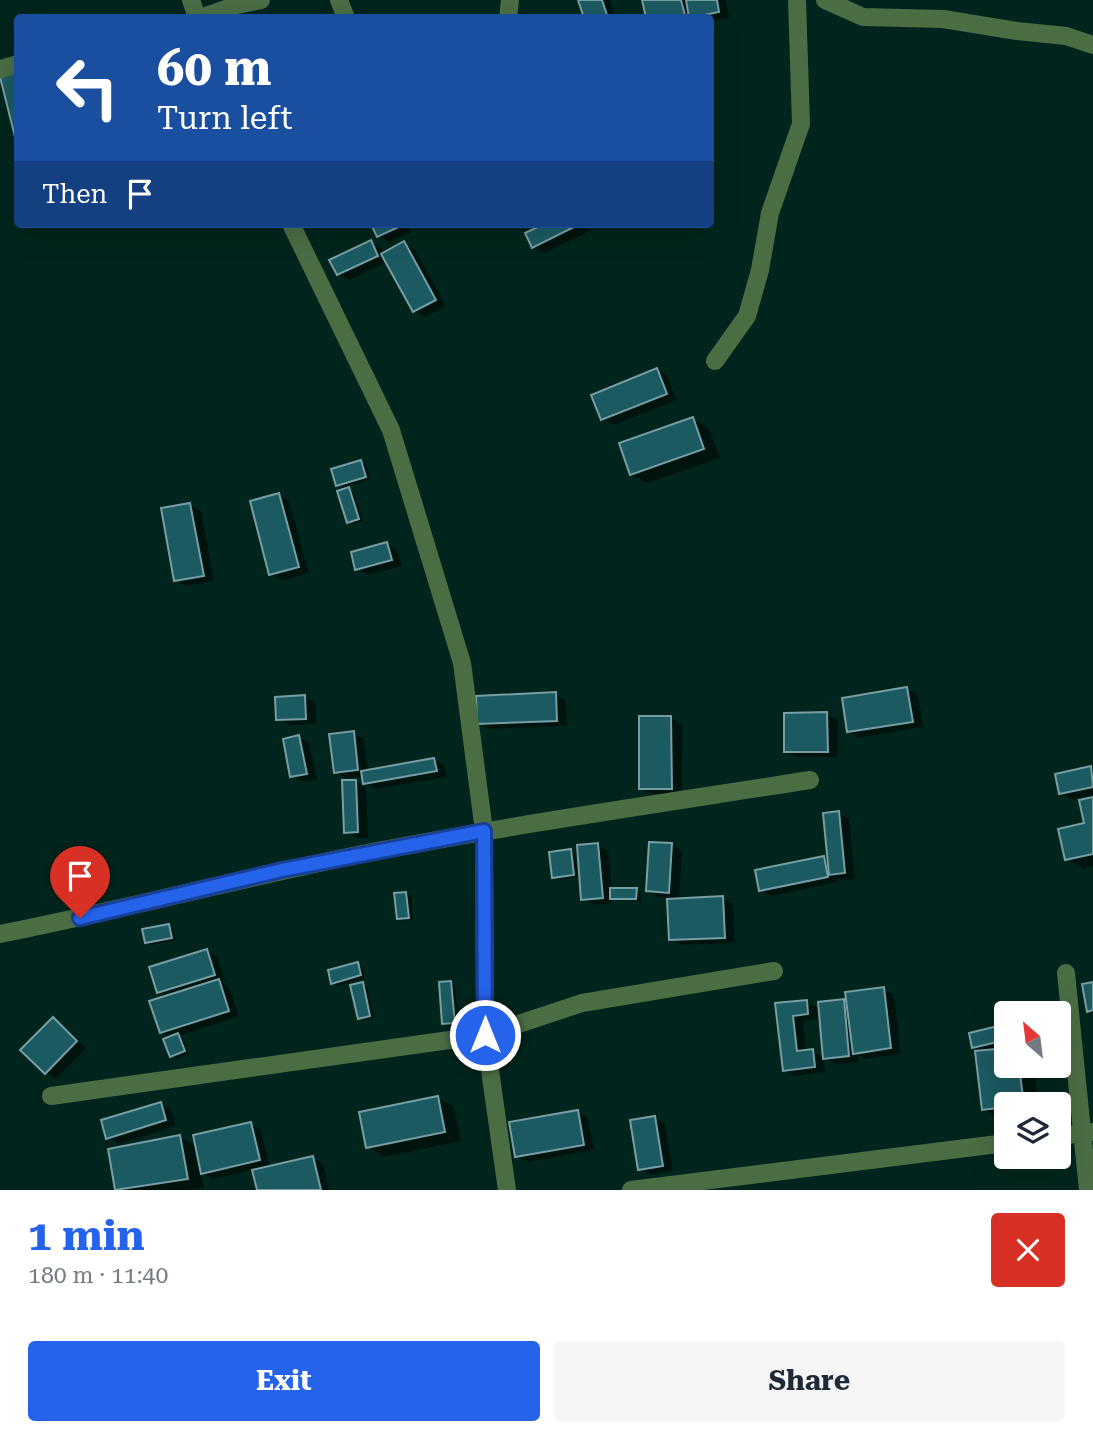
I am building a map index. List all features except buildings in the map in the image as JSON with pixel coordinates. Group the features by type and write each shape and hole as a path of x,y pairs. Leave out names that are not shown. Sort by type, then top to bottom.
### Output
{"street":[{"path":"211,14 261,0"},
{"path":"715,361 747,316 760,270 770,213 801,124 797,0"},
{"path":"825,0 863,17 943,19 1066,36 1093,45"},
{"path":"293,228 391,430 462,663 484,831 485,1035 507,1190"},
{"path":"0,934 159,901 282,870 484,831 810,780"},
{"path":"51,1096 485,1035 582,1003 774,971"},
{"path":"1066,973 1088,1133 1088,1190"},
{"path":"631,1190 994,1145"}],"route":[{"path":"80,918 282,870 484,831 485,1035"}]}
